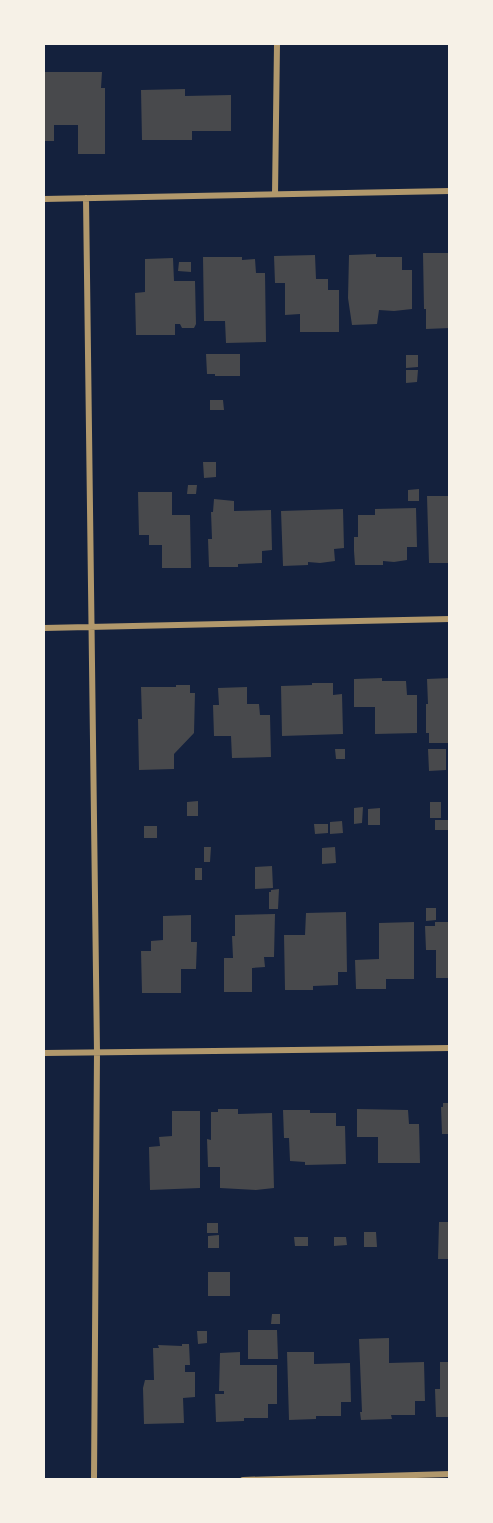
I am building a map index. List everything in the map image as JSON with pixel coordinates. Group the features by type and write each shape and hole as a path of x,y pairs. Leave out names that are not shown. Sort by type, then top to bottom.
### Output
{"street":[{"path":"275,194 277,44"},
{"path":"44,199 450,191"},
{"path":"86,198 97,1052 94,1479"},
{"path":"44,628 450,619"},
{"path":"44,1053 450,1048"},
{"path":"243,1479 450,1473"}],"building":[{"path":"44,72 102,72 101,88 105,88 105,154 78,154 78,125 54,125 54,141 44,141"},
{"path":"185,89 185,96 231,95 231,131 192,131 192,140 142,140 141,90"},
{"path":"423,253 450,253 450,328 426,329"},
{"path":"376,254 376,257 402,257 402,270 412,270 412,309 379,310 377,324 352,325 348,298 349,255"},
{"path":"315,255 316,279 328,279 328,290 339,290 339,332 300,332 300,314 285,315 285,283 275,283 274,256"},
{"path":"203,257 255,259 256,273 265,273 266,342 226,343 225,321 204,321"},
{"path":"173,258 174,281 195,281 196,324 194,328 182,328 180,324 175,324 175,335 136,335 135,293 145,292 145,259"},
{"path":"179,262 191,262 191,272 178,271"},
{"path":"206,354 240,354 240,376 207,374"},
{"path":"406,355 418,355 418,367 406,368"},
{"path":"406,370 418,370 417,382 406,383"},
{"path":"210,400 223,400 224,410 210,410"},
{"path":"203,462 216,462 216,477 204,478"},
{"path":"188,485 197,485 196,494 187,494"},
{"path":"419,489 419,501 408,501 408,490"},
{"path":"138,492 172,492 172,515 190,515 191,568 162,568 162,545 149,545 149,535 139,535"},
{"path":"427,496 450,496 450,563 429,563"},
{"path":"214,499 234,501 234,511 271,510 272,550 262,551 262,563 238,564 238,567 209,567 208,539 212,539 211,512 213,512"},
{"path":"416,508 417,547 407,547 407,560 383,561 383,565 355,565 354,537 358,537 358,515 375,515 375,509"},
{"path":"343,509 344,548 334,549 335,561 283,566 281,511"},
{"path":"382,678 382,681 406,681 407,695 417,695 417,733 375,734 375,707 354,707 354,679"},
{"path":"450,678 450,743 429,743 429,733 426,733 427,679"},
{"path":"312,683 333,683 333,695 342,694 343,734 282,736 281,686 312,685"},
{"path":"176,685 190,685 190,693 195,693 194,733 174,754 174,769 139,770 138,719 142,719 141,687 176,687"},
{"path":"247,687 247,704 259,704 260,715 270,715 271,757 232,758 231,736 214,736 213,705 219,705 218,688"},
{"path":"335,749 345,749 345,759 336,759"},
{"path":"428,749 446,749 446,770 429,771"},
{"path":"198,801 198,816 187,816 187,802"},
{"path":"430,802 441,802 441,818 430,818"},
{"path":"363,807 362,823 354,824 354,808"},
{"path":"380,808 380,825 368,825 368,809"},
{"path":"435,820 448,820 448,830 435,830"},
{"path":"342,821 343,833 330,834 330,822"},
{"path":"314,824 328,824 328,833 315,834"},
{"path":"144,826 157,826 157,838 144,838"},
{"path":"204,847 211,847 210,862 204,862"},
{"path":"335,847 336,863 322,864 322,848"},
{"path":"272,866 273,888 255,889 255,867"},
{"path":"195,868 202,868 202,880 195,880"},
{"path":"279,889 278,909 269,909 269,892"},
{"path":"426,908 436,908 436,920 426,921"},
{"path":"346,912 347,972 338,972 338,985 313,986 313,990 285,990 284,935 305,935 306,913"},
{"path":"275,914 274,957 264,957 265,967 252,968 252,992 224,992 224,958 233,958 232,936 235,936 235,915"},
{"path":"191,915 191,942 197,942 196,969 181,969 181,993 142,993 141,951 151,951 151,941 163,940 163,916"},
{"path":"414,922 414,979 386,979 386,989 356,989 355,960 379,959 379,923"},
{"path":"435,922 450,922 450,978 436,978 436,950 426,950 425,926 435,926"},
{"path":"443,1103 450,1103 450,1134 442,1134 441,1107"},
{"path":"218,1109 238,1109 238,1114 272,1113 274,1188 256,1190 220,1188 220,1167 208,1167 207,1139 211,1140 211,1112 218,1112"},
{"path":"357,1109 408,1110 409,1124 419,1124 420,1163 378,1163 378,1137 357,1137"},
{"path":"283,1110 336,1113 336,1126 345,1126 346,1164 305,1165 305,1162 290,1161 289,1138 284,1138"},
{"path":"172,1111 200,1111 200,1188 150,1190 149,1147 160,1146 159,1137 172,1136"},
{"path":"439,1222 450,1222 450,1259 438,1259"},
{"path":"207,1223 218,1223 218,1233 207,1233"},
{"path":"364,1232 376,1232 377,1247 364,1247"},
{"path":"219,1235 219,1248 208,1248 208,1236"},
{"path":"294,1237 308,1237 308,1246 295,1246"},
{"path":"334,1237 346,1237 347,1245 334,1246"},
{"path":"208,1272 230,1272 230,1296 208,1296"},
{"path":"272,1314 280,1314 280,1324 271,1324"},
{"path":"248,1330 277,1330 278,1359 248,1359"},
{"path":"197,1331 207,1331 207,1343 198,1344"},
{"path":"389,1338 389,1363 424,1362 425,1401 415,1401 415,1415 391,1415 392,1419 361,1420 359,1339"},
{"path":"182,1344 189,1344 190,1365 185,1365 185,1372 195,1372 195,1397 183,1398 184,1423 144,1424 143,1388 145,1380 154,1380 153,1348 159,1348 158,1345 182,1346"},
{"path":"240,1352 240,1365 277,1365 277,1404 268,1404 268,1418 244,1418 244,1421 216,1422 215,1394 224,1394 224,1391 219,1391 220,1353"},
{"path":"287,1352 314,1352 314,1364 350,1363 351,1402 341,1402 341,1416 316,1416 316,1419 289,1420"},
{"path":"440,1362 450,1362 450,1417 436,1417 435,1389 440,1389"}]}
